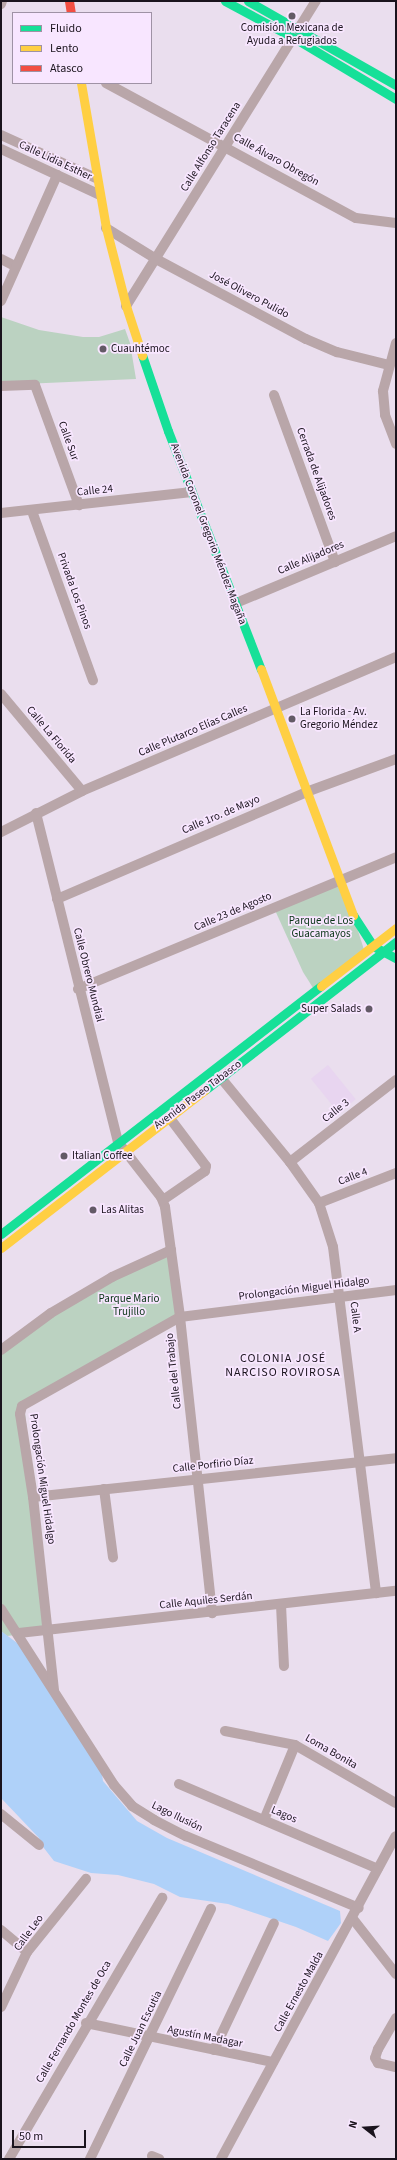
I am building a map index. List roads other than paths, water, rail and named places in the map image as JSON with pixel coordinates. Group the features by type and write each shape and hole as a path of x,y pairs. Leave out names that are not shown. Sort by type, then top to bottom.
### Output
{"main road":[{"path":"69,1 71,12"},
{"path":"224,1 294,38 396,99"},
{"path":"248,1 396,86"},
{"name":"Avenida Coronel Gregorio Méndez Magaña","path":"81,84 96,178 106,228 126,306 192,492 236,603 275,709 309,792 342,880 354,918 373,946 396,958"},
{"name":"Avenida Paseo Tabasco","path":"1,1234 396,928"},
{"name":"Avenida Paseo Tabasco","path":"1,1248 124,1151 221,1078 396,942"}],"street":[{"name":"Calle Alfonso Taracena","path":"126,306 316,1"},
{"name":"Calle Álvaro Obregón","path":"108,84 356,218 396,223"},
{"name":"Calle Lidia Esther","path":"1,135 96,178"},
{"name":"Calle Lidia Esther","path":"1,149 100,195"},
{"path":"1,301 15,266 57,175"},
{"name":"José Olivero Pulido","path":"106,228 156,259 312,342 337,352 389,365"},
{"path":"1,259 15,266"},
{"path":"396,343 384,380 383,402 389,428 396,444"},
{"name":"Calle Sur","path":"1,386 35,385 79,505"},
{"name":"Cerrada de Alijadores","path":"274,395 335,562"},
{"name":"Calle 24","path":"1,513 32,511 192,492"},
{"name":"Privada Los Pinos","path":"32,511 93,680"},
{"name":"Calle Alijadores","path":"236,603 396,536"},
{"name":"Calle Plutarco Elías Calles","path":"1,832 82,791 396,656"},
{"name":"Calle La Florida","path":"1,694 82,791"},
{"name":"Calle 1ro. de Mayo","path":"57,899 309,792 396,759"},
{"name":"Calle Obrero Mundial","path":"36,813 78,989 118,1142"},
{"name":"Calle 23 de Agosto","path":"78,989 396,857"},
{"name":"Calle A","path":"221,1078 290,1162 319,1203 333,1246 362,1462 376,1593"},
{"name":"Calle 3","path":"290,1162 396,1080"},
{"path":"163,1200 205,1171 206,1166 169,1117"},
{"name":"Calle del Trabajo","path":"118,1142 163,1200 180,1317 212,1613"},
{"name":"Calle 4","path":"319,1203 396,1173"},
{"path":"1,1350 51,1313 112,1277 171,1250"},
{"name":"Prolongación Miguel Hidalgo","path":"54,1690 49,1631 33,1497 20,1414 22,1406 180,1317 396,1290"},
{"name":"Calle Porfirio Díaz","path":"33,1497 396,1458"},
{"path":"104,1489 113,1557"},
{"name":"Calle Aquiles Serdán","path":"18,1633 212,1613 396,1591"},
{"path":"281,1605 284,1666"},
{"name":"Lago Ilusión","path":"1,1609 18,1633 119,1792 139,1811 192,1839 359,1908"},
{"name":"Loma Bonita","path":"225,1731 295,1746 396,1803"},
{"path":"264,1820 295,1746"},
{"name":"Lagos","path":"179,1784 378,1869"},
{"path":"1,1814 39,1845"},
{"name":"Calle Ernesto Malda","path":"221,2159 359,1908 396,1836"},
{"name":"Calle Leo","path":"1,2007 27,1952 86,1879"},
{"name":"Calle Fernando Montes de Oca","path":"9,2159 86,2023 162,1898"},
{"name":"Calle Juan Escutia","path":"90,2159 150,2039 211,1909"},
{"path":"353,1919 396,1974"},
{"path":"214,2050 274,1923"},
{"path":"1,1930 27,1952"},
{"path":"396,2018 378,2049 376,2058 378,2063 396,2067"},
{"name":"Agustín Madagar","path":"86,2023 150,2039 273,2062"}],"water":[{"path":"1,1631 32,1654 99,1754 103,1781 137,1821 167,1838 340,1911 341,1923 328,1941 296,1927 228,1904 180,1897 154,1884 118,1875 91,1873 54,1861 40,1843 39,1838 1,1798"}],"place":[{"name":"Comisión Mexicana de Ayuda a Refugiados","path":"292,16"},
{"name":"Cuauhtémoc","path":"103,349"},
{"name":"La Florida - Av. Gregorio Méndez","path":"292,719"},
{"name":"Super Salads","path":"369,1009"},
{"name":"Italian Coffee","path":"64,1156"},
{"name":"Las Alitas","path":"93,1210"}],"district":[{"name":"COLONIA JOSÉ NARCISO ROVIROSA","path":"283,1366"}],"park label":[{"name":"Parque de Los Guacamayos","path":"321,928"},
{"name":"Parque Mario Trujillo","path":"129,1306"}]}
